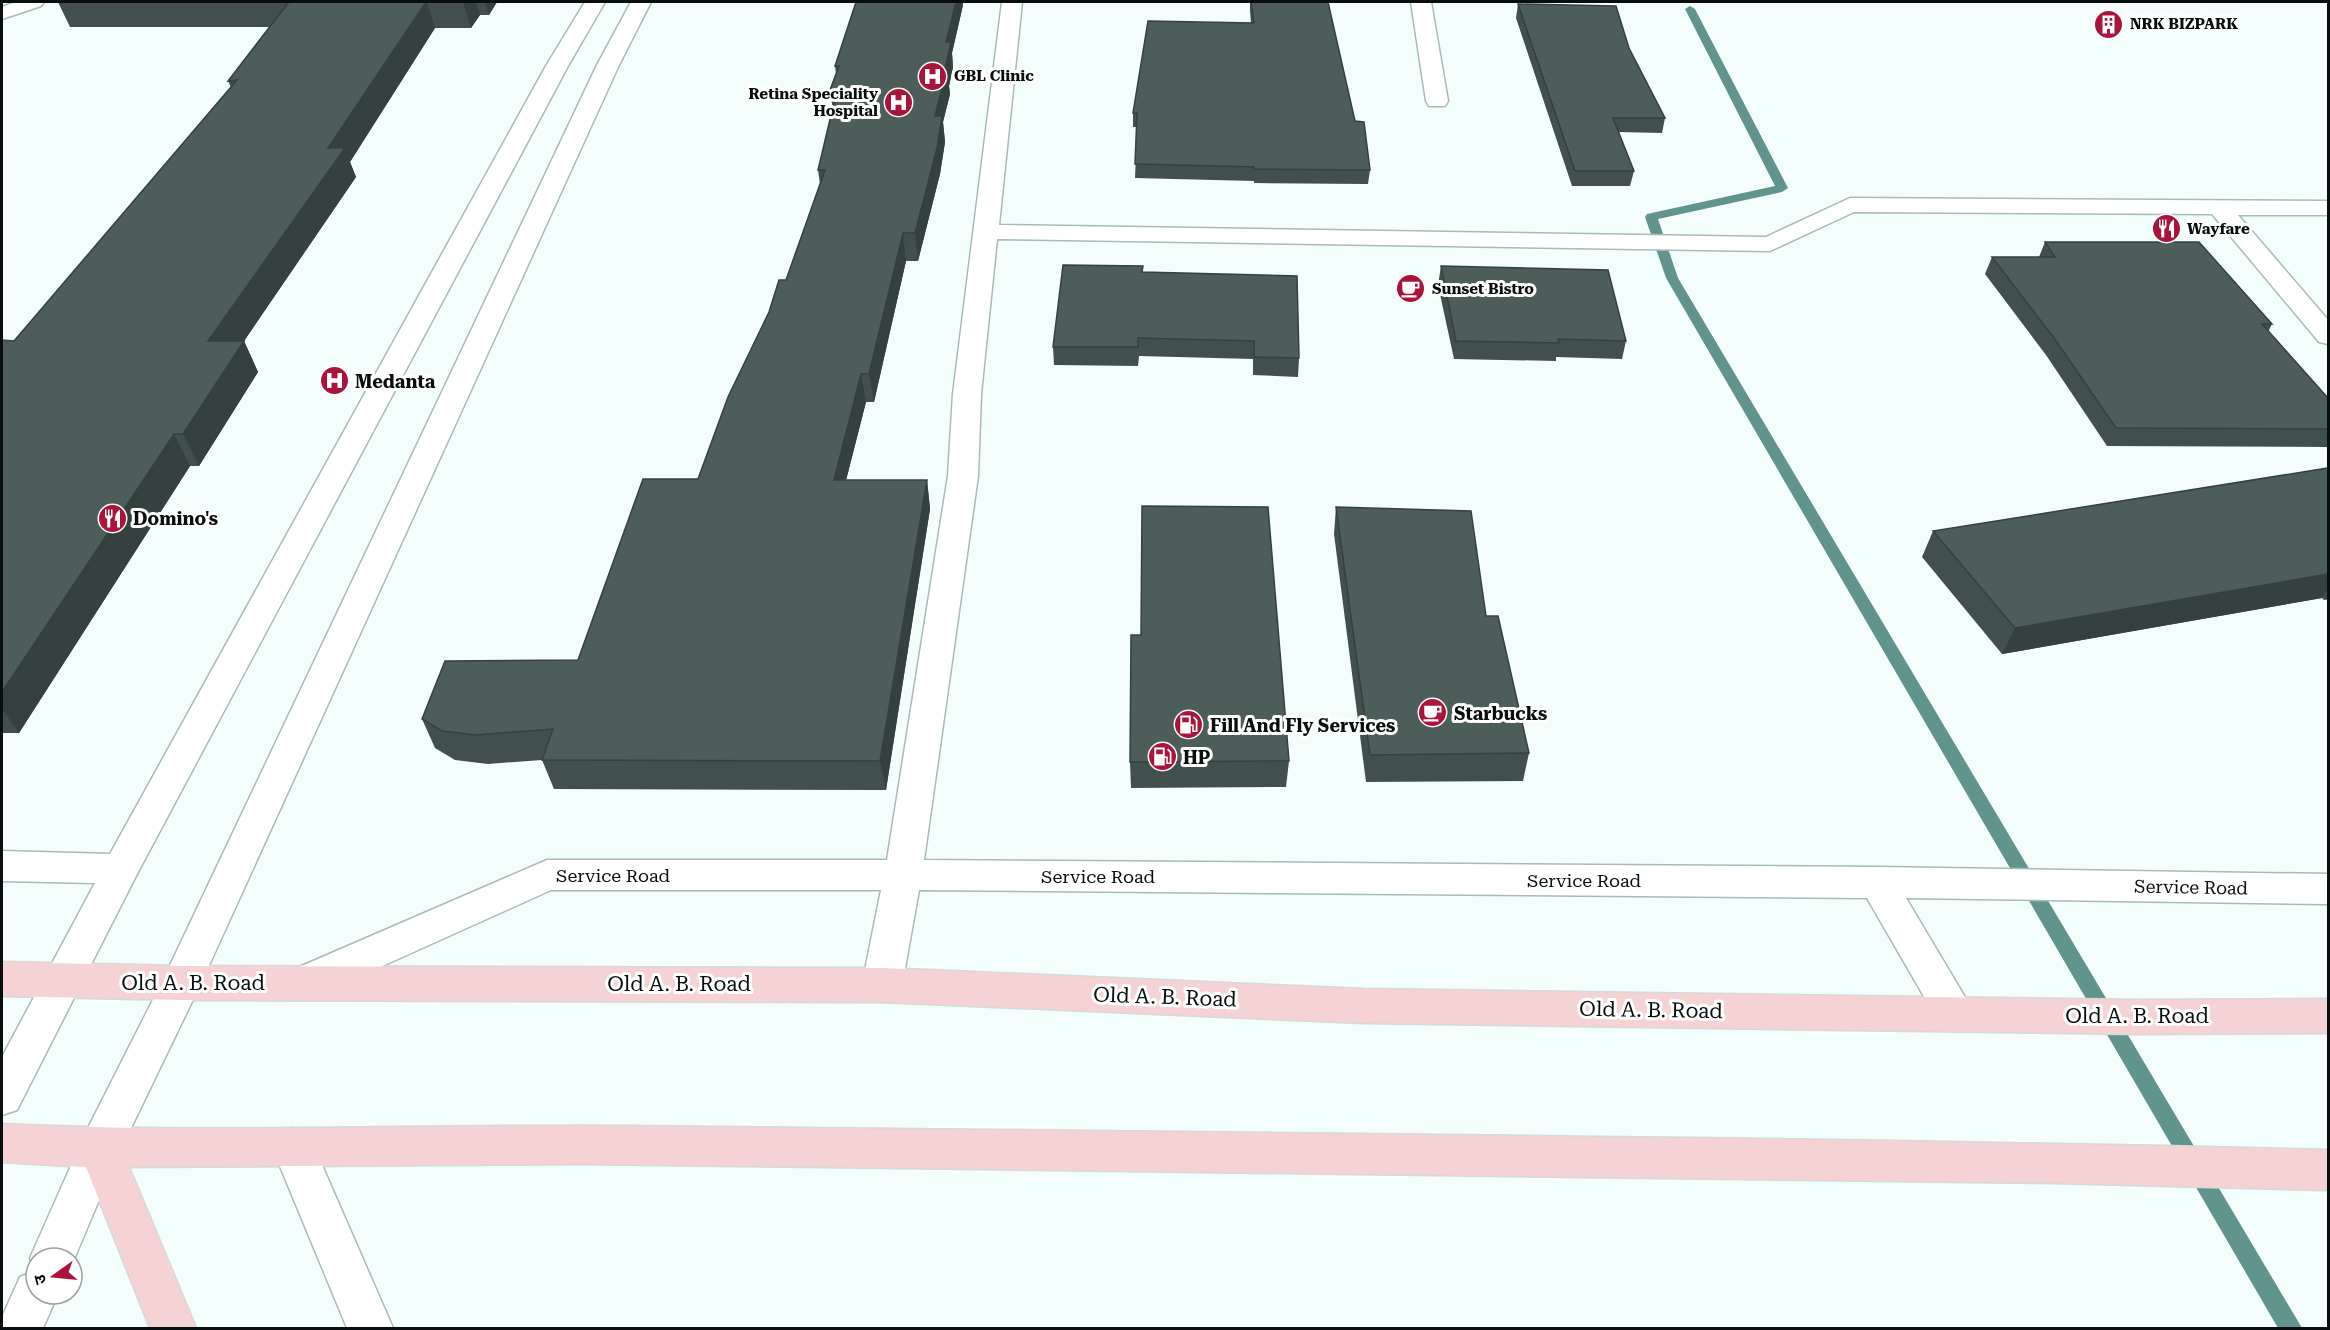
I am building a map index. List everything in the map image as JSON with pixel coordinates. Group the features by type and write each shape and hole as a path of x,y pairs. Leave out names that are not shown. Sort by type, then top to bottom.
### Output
{"main road":[{"name":"Old A. B. Road","path":"2,979 182,983 882,985 1364,1006 2138,1017 2328,1016"},
{"path":"2,1143 100,1148 584,1145 2053,1163 2328,1170"},
{"path":"100,1148 173,1329"}],"street":[{"path":"2,13 34,2"},
{"path":"2,1097 121,869 551,77 595,2"},
{"path":"56,1246 100,1148 182,983 608,65 641,2"},
{"path":"882,985 903,875 963,476 967,394 1012,2"},
{"path":"1421,2 1437,101"},
{"path":"986,232 1770,244 1850,204 2328,208"},
{"path":"2219,208 2328,336"},
{"path":"2,867 121,869"},
{"name":"Service Road","path":"304,983 547,875 903,875 1877,882 2328,890"},
{"path":"1877,882 1972,1014"},
{"path":"293,1147 370,1329"},
{"path":"20,1329 30,1306"}],"building":[{"path":"289,2 426,2 328,148 345,148 208,341 244,341 183,434 174,434 2,692 2,340 14,341 237,80 228,81"},
{"path":"856,2 956,2 946,42 951,42 945,69 947,69 935,116 942,116 937,148 915,233 903,233 869,374 861,374 834,480 927,480 880,761 542,760 553,729 476,735 442,731 422,719 445,661 578,660 643,479 698,479 728,397 769,312 779,280 786,280 825,170 818,170 837,90 830,90 839,66 835,66"},
{"path":"1251,2 1328,2 1355,121 1364,122 1370,170 1254,169 1254,167 1135,164 1137,113 1133,113 1148,21 1254,23"},
{"path":"1518,4 1616,6 1629,48 1665,118 1613,118 1634,171 1575,171"},
{"path":"2045,242 2199,242 2272,324 2262,324 2328,398 2328,429 2116,428 2054,338 1992,257 2055,257"},
{"path":"1063,265 1143,266 1142,272 1297,276 1299,358 1254,357 1254,341 1138,338 1138,347 1053,347"},
{"path":"1441,266 1608,270 1626,341 1558,339 1559,343 1456,341"},
{"path":"2328,468 2328,574 2015,628 1933,531"},
{"path":"1142,506 1268,507 1289,761 1130,762 1131,635 1141,635"},
{"path":"1336,507 1471,511 1486,616 1498,616 1529,753 1370,755"}],"waterway":[{"path":"1690,9 1782,188 1651,217 1672,278 2291,1328"}],"place":[{"name":"NRK BIZPARK","path":"2109,24"},
{"name":"GBL Clinic","path":"933,76"},
{"name":"Retina Speciality Hospital","path":"899,103"},
{"name":"Wayfare","path":"2166,229"},
{"name":"Sunset Bistro","path":"1411,289"},
{"name":"Medanta","path":"334,381"},
{"name":"Domino's","path":"112,518"},
{"name":"Starbucks","path":"1433,713"},
{"name":"Fill And Fly Services","path":"1189,725"},
{"name":"HP","path":"1162,757"}]}
